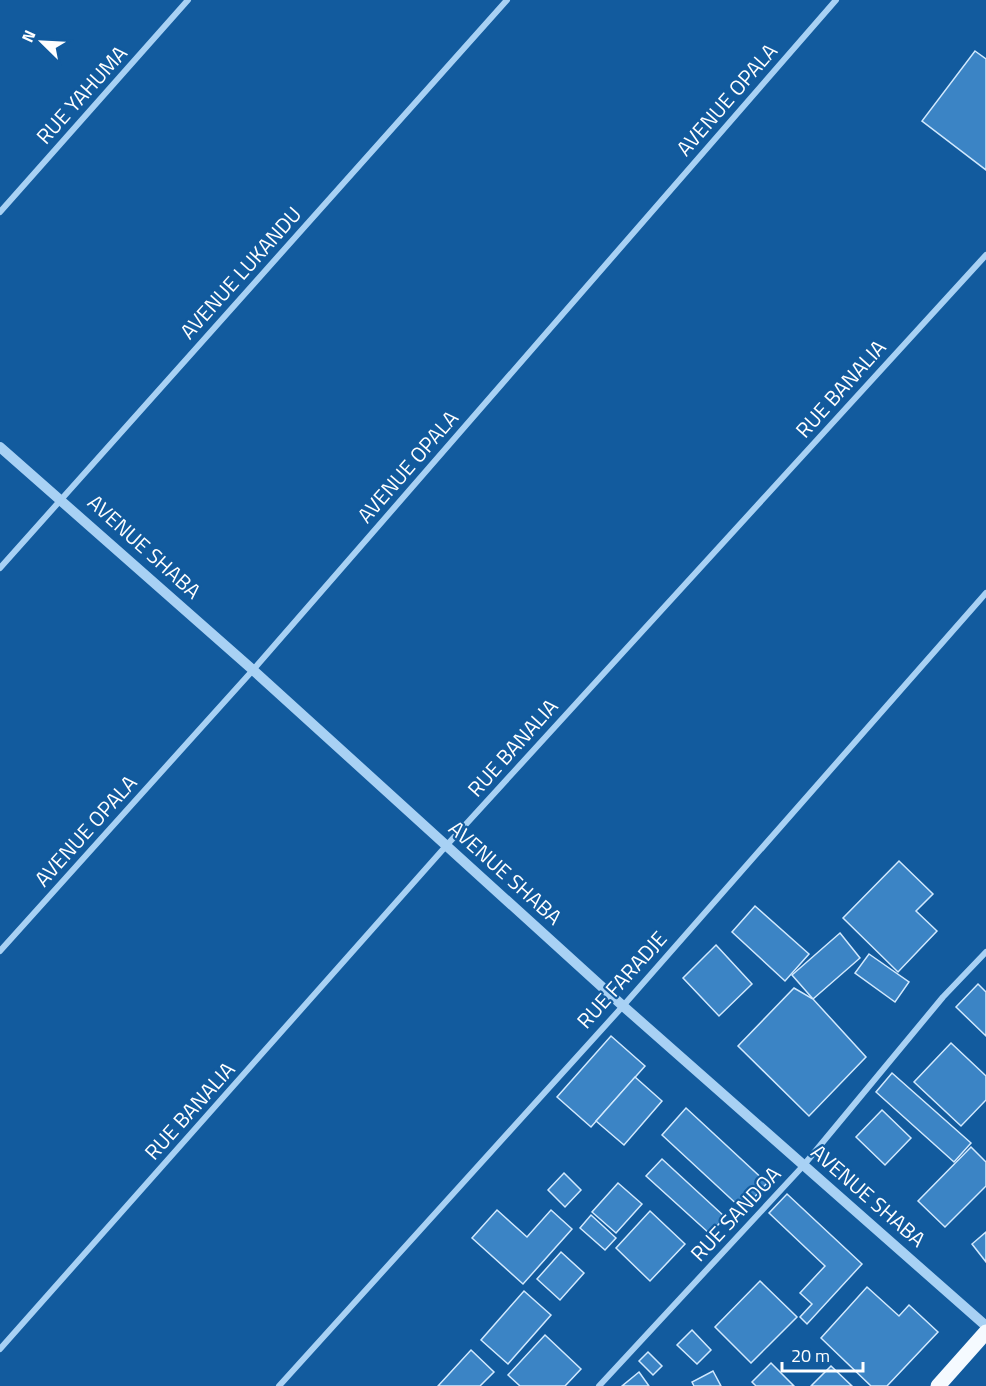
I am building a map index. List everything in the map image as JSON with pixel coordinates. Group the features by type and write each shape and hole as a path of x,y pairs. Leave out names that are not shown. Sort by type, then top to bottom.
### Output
{"main road":[{"path":"938,1386 986,1332"}],"street":[{"name":"RUE YAHUMA","path":"0,212 188,0"},
{"name":"AVENUE LUKANDU","path":"0,568 507,0"},
{"name":"AVENUE OPALA","path":"0,951 253,670 836,0"},
{"name":"RUE BANALIA","path":"0,1349 446,846 986,255"},
{"name":"AVENUE SHABA","path":"0,447 253,670 623,1006 986,1326"},
{"name":"RUE FARADJE","path":"279,1386 623,1006 986,593"},
{"name":"RUE SANDOA","path":"599,1386 803,1166 943,998 986,952"}],"building":[{"path":"975,51 986,59 986,170 922,121"},
{"path":"899,861 933,894 916,911 937,931 898,972 843,918"},
{"path":"755,906 809,954 785,981 732,932"},
{"path":"840,933 860,958 813,999 792,975"},
{"path":"716,945 752,984 719,1016 683,978"},
{"path":"869,954 909,982 895,1002 855,973"},
{"path":"978,984 986,992 986,1036 956,1007"},
{"path":"794,988 813,999 866,1057 809,1116 738,1046"},
{"path":"611,1036 645,1066 591,1127 557,1097"},
{"path":"951,1043 986,1076 986,1100 961,1126 914,1082"},
{"path":"892,1073 971,1143 954,1162 876,1092"},
{"path":"635,1077 662,1101 624,1145 596,1121"},
{"path":"686,1108 767,1183 743,1210 662,1135"},
{"path":"882,1110 911,1138 885,1165 856,1137"},
{"path":"971,1147 986,1162 986,1186 945,1227 918,1201"},
{"path":"662,1159 725,1217 710,1234 646,1176"},
{"path":"564,1173 581,1190 565,1207 548,1190"},
{"path":"618,1183 642,1204 616,1233 592,1212"},
{"path":"787,1194 862,1264 807,1324 800,1317 812,1304 800,1293 825,1266 769,1213"},
{"path":"497,1210 527,1237 551,1210 572,1229 523,1284 472,1238"},
{"path":"650,1211 685,1244 650,1281 616,1248"},
{"path":"591,1215 616,1238 605,1250 580,1228"},
{"path":"986,1232 986,1262 972,1244"},
{"path":"561,1252 584,1273 560,1300 537,1279"},
{"path":"760,1281 797,1317 751,1363 715,1327"},
{"path":"867,1287 899,1316 909,1305 938,1332 887,1386 871,1386 821,1338"},
{"path":"524,1291 551,1315 508,1364 481,1340"},
{"path":"692,1330 711,1350 697,1364 677,1345"},
{"path":"545,1335 581,1369 565,1386 520,1386 508,1375"},
{"path":"471,1350 494,1372 480,1386 438,1386"},
{"path":"648,1352 662,1366 653,1375 639,1361"},
{"path":"771,1363 794,1386 756,1386 752,1382"},
{"path":"831,1366 852,1386 811,1386"},
{"path":"713,1371 721,1386 694,1386 692,1382"},
{"path":"639,1372 649,1386 622,1386"}]}
